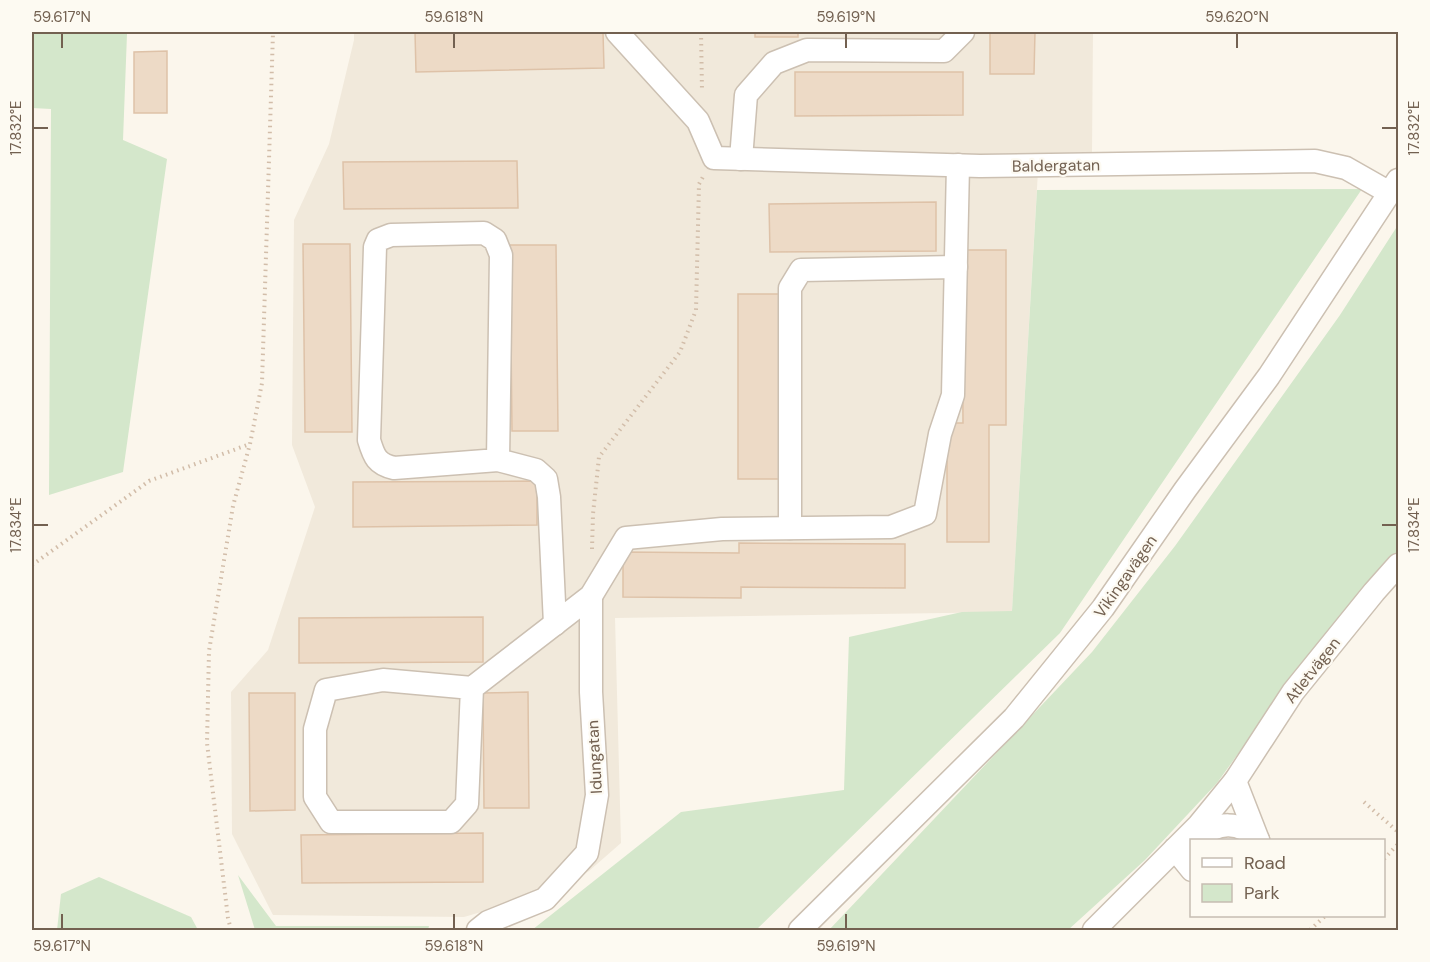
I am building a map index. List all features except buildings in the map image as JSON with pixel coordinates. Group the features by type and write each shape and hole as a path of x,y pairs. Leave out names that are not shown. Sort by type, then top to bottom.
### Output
{"street":[{"path":"617,32 698,121 714,158"},
{"path":"741,159 746,95 774,63 807,41 944,51 963,32"},
{"name":"Baldergatan","path":"714,158 958,165 1315,161 1346,168 1394,186"},
{"path":"472,688 467,804 451,822 331,822 315,797 315,729 326,690 383,680 472,688 591,596 626,538 722,529 891,527 925,514 940,434 953,395 958,165"},
{"name":"Vikingavägen","path":"800,930 1014,718 1103,608 1185,490 1269,376 1394,186"},
{"path":"498,460 501,255 495,240 484,233 391,235 378,240 375,247 369,441 374,457 383,465 394,468 498,460 536,470 546,479 549,497 555,624"},
{"path":"790,528 790,288 801,270 956,267"},
{"name":"Atletvägen","path":"1094,930 1199,825 1235,781 1293,692 1398,565"},
{"name":"Idungatan","path":"478,930 488,922 545,899 587,853 597,795 591,692 591,596"},
{"path":"1235,781 1258,839"},
{"path":"1200,839 1215,827 1227,825 1239,826 1250,831 1257,839"},
{"path":"1175,849 1190,869"}],"path":[{"path":"231,930 207,743 209,651 233,506 250,444 262,383 273,32"},
{"path":"701,32 702,99"},
{"path":"591,596 593,514 599,457 680,352 696,310 699,184 714,158"},
{"path":"32,564 149,481 250,444"},
{"path":"1364,802 1398,832"},
{"path":"1385,857 1398,844"},
{"path":"1310,930 1323,917"}],"shaded area":[{"path":"354,32 1093,32 1092,152 1039,154 1012,612 615,618 621,843 589,871 556,890 464,917 273,915 232,834 231,692 268,650 315,507 292,445 294,220 329,144"}],"green space":[{"path":"32,32 231,32 231,34 127,34 123,140 167,159 123,472 49,495 51,109 32,108"},
{"path":"1362,189 1060,633 756,930 532,930 681,812 844,790 849,637 962,612 1012,611 1037,190"},
{"path":"1398,225 1398,556 1271,708 1217,783 1145,860 1068,930 829,930 1092,652 1175,546 1340,315"},
{"path":"238,875 276,926 429,926 428,930 255,930"},
{"path":"99,877 191,917 198,930 57,930 61,894"}]}
